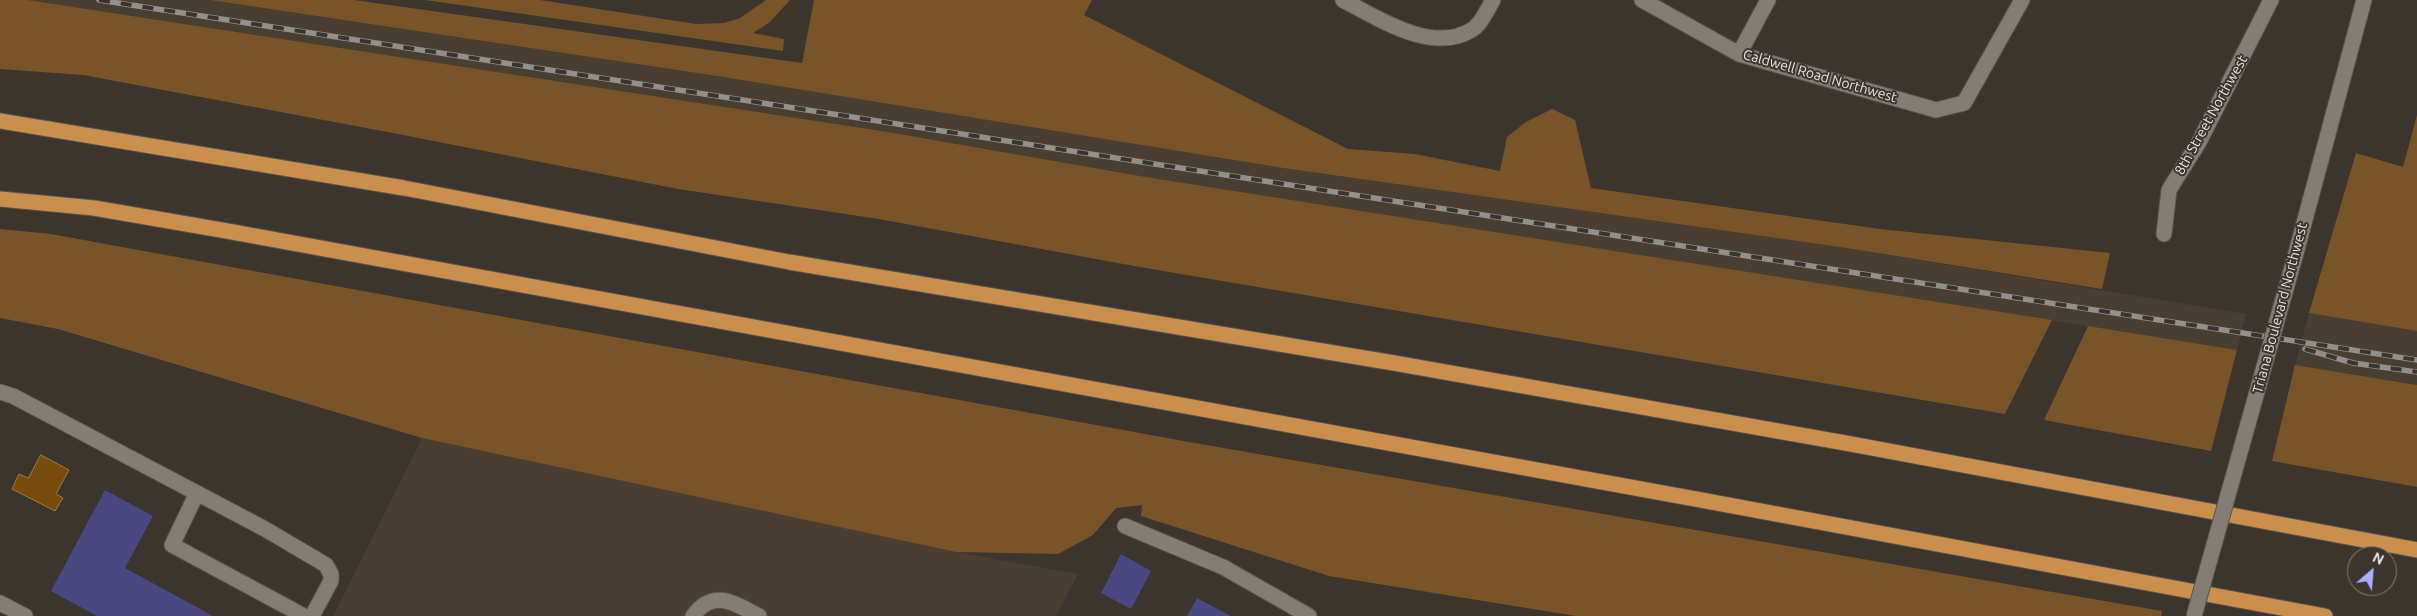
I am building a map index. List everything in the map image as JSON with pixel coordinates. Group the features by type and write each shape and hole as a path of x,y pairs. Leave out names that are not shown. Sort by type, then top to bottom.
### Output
{"highway":[{"path":"0,121 404,188 788,262 1125,318 1852,444 2417,550"},
{"path":"0,199 113,211 1701,500 2325,616"}],"street":[{"path":"1343,0 1421,36 1454,38 1475,28 1494,0"},
{"name":"Caldwell Road Northwest","path":"1642,0 1739,54 1936,110 1964,103 2022,0"},
{"path":"1739,54 1768,0"},
{"name":"8th Street Northwest","path":"2164,234 2169,190 2198,142 2272,0"},
{"name":"Triana Boulevard Northwest","path":"2194,616 2296,253 2364,0"},
{"path":"0,392 13,396 265,528 326,565 332,574 312,616"},
{"path":"198,493 172,545 304,616"},
{"path":"1125,526 1223,567 1309,616"},
{"path":"692,616 704,603 716,599 732,603 759,616"},
{"path":"0,603 25,616"}],"shaded area":[{"path":"0,0 28,0 888,132 1146,177 2052,320 2005,414 1134,266 879,219 678,189 83,75 0,69"},
{"path":"28,0 210,0 717,76 1283,168 1840,247 2246,314 2237,350 1146,177 888,132"},
{"path":"210,0 354,0 802,63 814,0 1092,0 1084,15 1348,149 1415,154 1500,171 1507,137 1526,122 1552,109 1575,120 1591,188 1880,229 2110,253 2102,289 1840,247 1283,168 717,76"},
{"path":"425,0 540,0 696,24 724,23 740,18 766,0 790,0 770,22 753,33 784,39 783,51"},
{"path":"2417,115 2417,331 2309,313 2356,153 2403,167"},
{"path":"0,229 51,234 1189,442 2162,611 2161,616 1576,616 1329,576 1141,516 1142,505 1116,508 1093,535 1058,554 956,552 422,438 58,329 0,318"},
{"path":"2309,313 2417,331 2417,385 2295,365"},
{"path":"2088,326 2237,350 2211,451 2044,420"},
{"path":"2295,365 2417,385 2417,487 2272,461"},
{"path":"422,438 956,552 1078,574 1056,616 333,616"},
{"path":"41,455 69,470 56,494 63,498 55,511 12,489 19,474 28,478"}],"building":[{"path":"105,490 153,516 125,568 213,616 97,616 51,591"},
{"path":"1121,554 1151,571 1131,609 1101,593"},
{"path":"1197,598 1231,616 1187,616"}],"railway":[{"path":"99,0 2417,360"},
{"path":"2305,349 2353,363 2417,372"}]}
